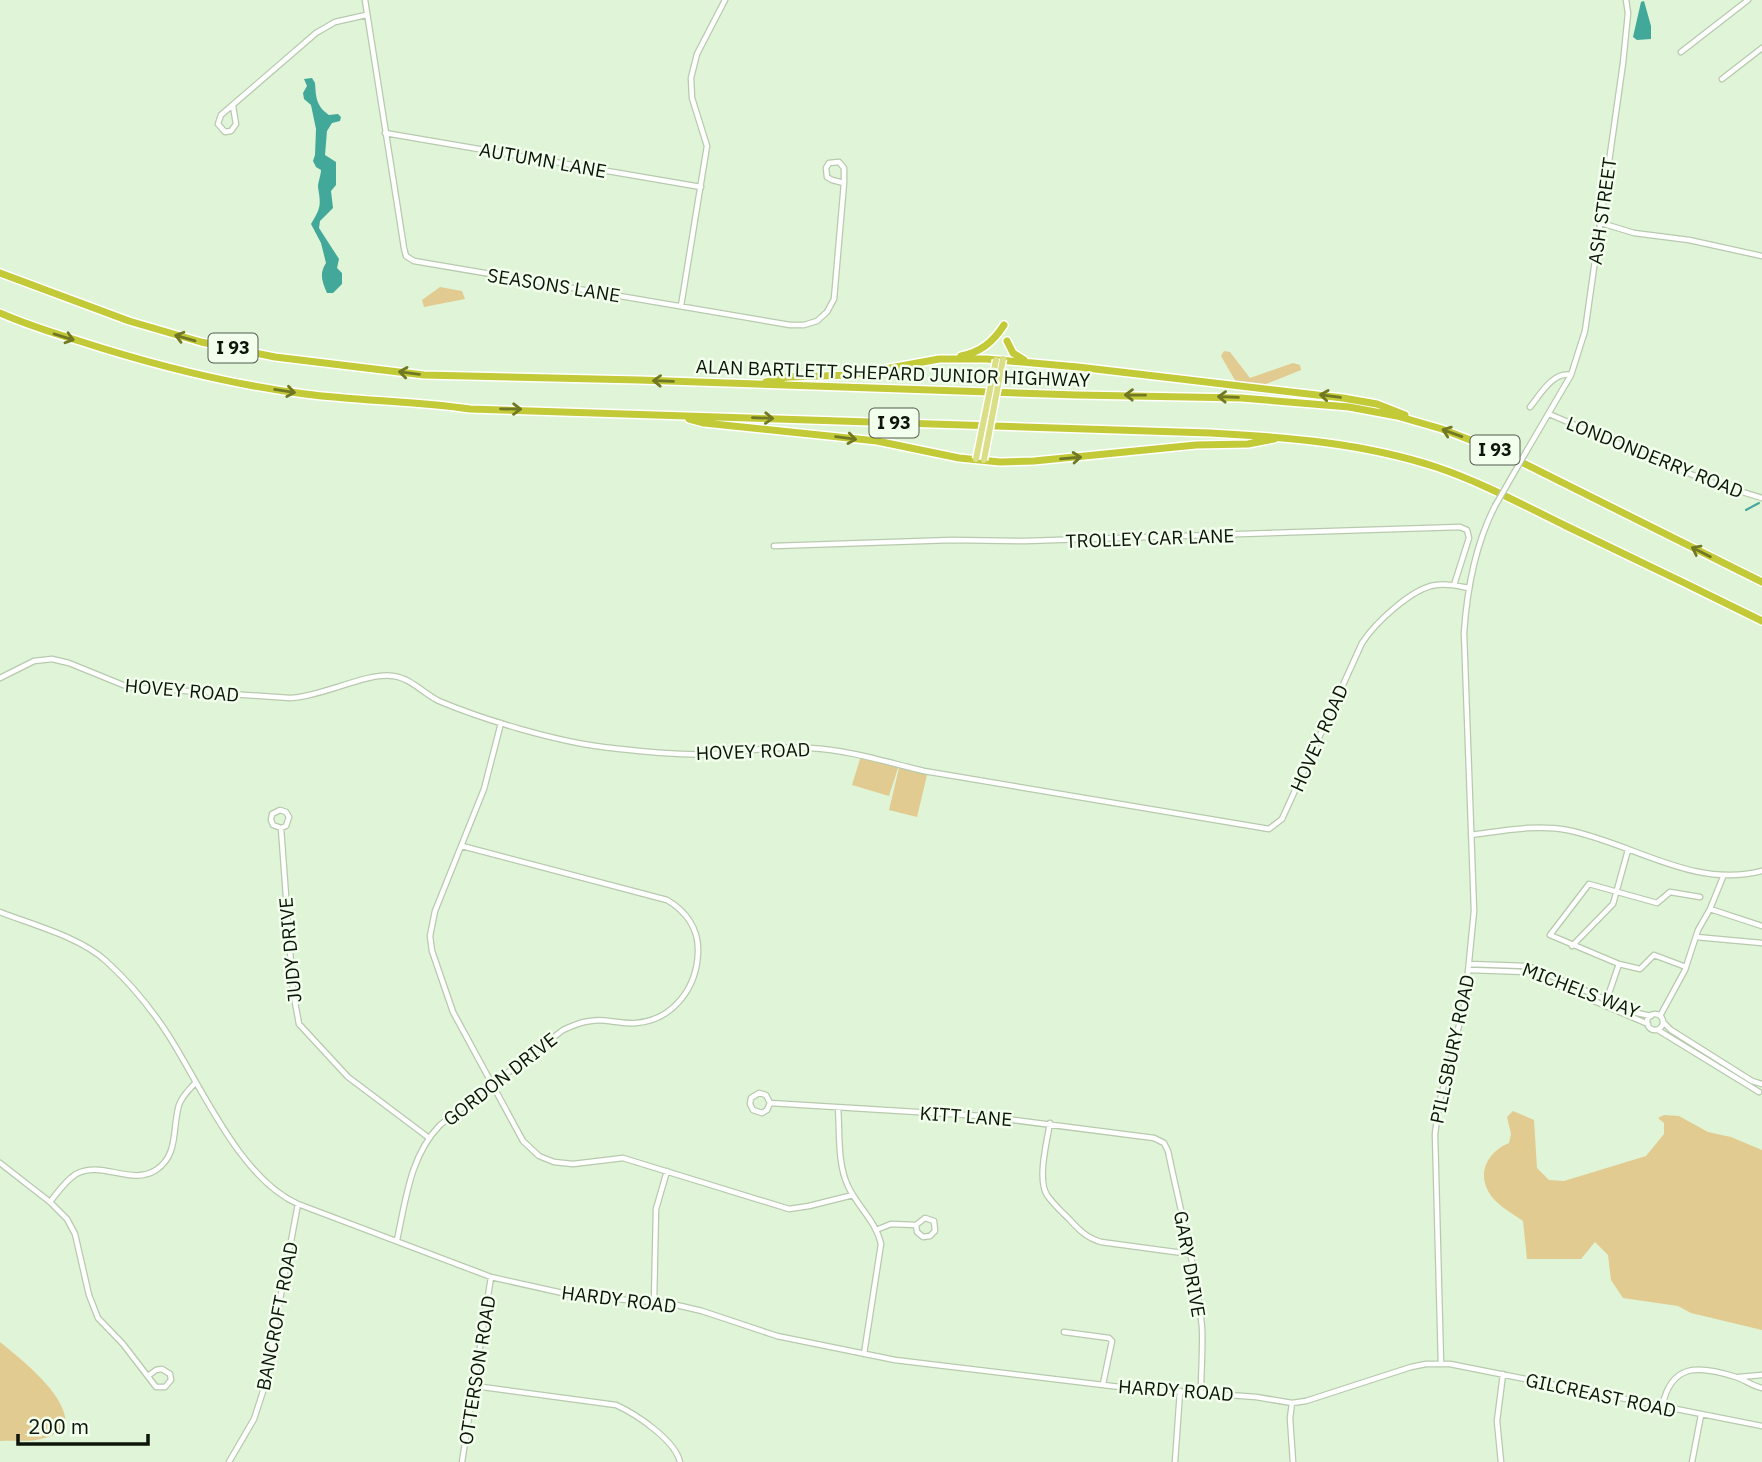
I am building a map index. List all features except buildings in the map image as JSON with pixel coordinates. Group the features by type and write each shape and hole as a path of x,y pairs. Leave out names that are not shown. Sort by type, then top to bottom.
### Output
{"highway":[{"name":"ALAN BARTLETT SHEPARD JUNIOR HIGHWAY","path":"0,273 140,324 201,342 275,357 424,375 1283,400 1349,408 1418,422 1501,452 1762,582"},
{"name":"I 93","path":"0,313 33,327 138,360 285,391 470,409 1284,437 1390,454 1464,477 1515,499 1762,622"},
{"path":"757,384 787,377 852,375 950,359 980,350 996,336 1004,324"},
{"path":"1007,341 1013,353 1032,362"},
{"path":"950,359 1032,362 1343,398 1377,404 1418,422"},
{"path":"682,416 700,423 877,442 980,460 1034,461 1196,445 1248,444 1284,437"}],"main road":[{"path":"980,460 1000,360"}],"street":[{"name":"SEASONS LANE","path":"365,0 404,248 408,258 417,262 795,326 808,324 820,318 830,308 835,295 844,183"},
{"path":"681,306 707,146 692,98 691,78 697,54 725,0"},
{"name":"ASH STREET","path":"1549,414 1571,375 1585,331 1625,39 1626,0"},
{"path":"1681,52 1748,0"},
{"path":"233,106 236,124 232,131 225,131 219,128 218,120 233,106 316,33 335,22 366,15"},
{"path":"1721,79 1762,48"},
{"name":"AUTUMN LANE","path":"385,133 701,187"},
{"path":"837,162 844,166 844,183 827,177 826,169 829,163 837,162"},
{"path":"1601,223 1634,233 1689,240 1762,256"},
{"path":"1530,407 1556,377 1564,373 1571,375"},
{"name":"PILLSBURY ROAD","path":"1441,1364 1435,1134 1465,1002 1474,911 1463,657 1465,612 1481,538 1495,506 1549,414"},
{"name":"LONDONDERRY ROAD","path":"1549,414 1707,481 1762,498"},
{"name":"TROLLEY CAR LANE","path":"774,546 952,540 1037,541 1460,527 1467,530 1469,538 1454,585"},
{"name":"HOVEY ROAD","path":"0,678 34,661 52,659 69,663 128,687 290,698 393,676 407,681 441,702 501,723 580,743 705,754 771,747 841,751 881,758 924,771 1269,829 1282,819 1367,635 1381,620 1418,592 1435,585 1454,585 1469,589"},
{"path":"501,723 484,789 430,929 431,944 453,1012 523,1141 546,1160 564,1164 623,1158 789,1209 853,1195"},
{"name":"JUDY DRIVE","path":"280,810 286,812 289,817 286,826 281,828 273,825 271,820 274,812 280,810"},
{"name":"JUDY DRIVE","path":"281,828 293,991 299,1024 348,1077 429,1138"},
{"path":"1471,835 1546,828 1565,829 1685,869 1723,877 1762,871"},
{"name":"GORDON DRIVE","path":"397,1240 415,1165 429,1138 440,1125 554,1036 576,1024 596,1020 640,1023 655,1019 673,1009 690,986 696,967 699,947 694,928 683,911 667,900 462,846"},
{"path":"1572,946 1612,904 1628,849"},
{"path":"1660,1016 1686,967 1696,937 1723,877"},
{"path":"1686,967 1654,955 1640,969 1619,964 1550,935 1589,884 1657,903 1670,892 1700,897"},
{"path":"1710,909 1762,926"},
{"name":"HARDY ROAD","path":"0,912 78,943 103,959 154,1014 222,1126 261,1178 279,1195 298,1204 491,1277 576,1296 654,1302 702,1311 778,1336 864,1354 910,1362 1292,1403"},
{"path":"1696,937 1762,943"},
{"path":"1608,996 1619,964"},
{"name":"MICHELS WAY","path":"1469,967 1528,966 1637,1013 1651,1016"},
{"name":"MICHELS WAY","path":"1469,967 1526,972 1648,1024"},
{"path":"1651,1016 1660,1016 1663,1022 1658,1030 1651,1029 1648,1024 1651,1016"},
{"name":"MICHELS WAY","path":"1663,1022 1671,1030 1762,1084"},
{"name":"MICHELS WAY","path":"1658,1030 1761,1094"},
{"path":"50,1202 69,1180 82,1171 101,1170 135,1176 157,1170 172,1151 182,1098 195,1083"},
{"path":"1761,1094 1762,1084"},
{"name":"KITT LANE","path":"759,1093 766,1095 770,1103 762,1113 753,1110 750,1104 751,1098 759,1093"},
{"name":"KITT LANE","path":"770,1103 982,1116 1050,1123 1160,1141"},
{"path":"838,1107 842,1168 846,1183 876,1230 881,1249 864,1354"},
{"path":"1050,1123 1043,1174 1044,1190 1080,1231 1101,1242 1190,1254"},
{"name":"GARY DRIVE","path":"1160,1141 1168,1151 1190,1254 1202,1330 1201,1392"},
{"path":"0,1163 50,1202 73,1228 97,1318 123,1344 148,1376 159,1388 165,1387 171,1380 170,1374 162,1368 148,1376"},
{"path":"654,1302 656,1209 667,1171"},
{"name":"BANCROFT ROAD","path":"229,1462 252,1423 266,1386 298,1204"},
{"path":"929,1218 936,1229 930,1236 923,1237 917,1232 916,1225 921,1219 929,1218"},
{"path":"876,1230 891,1224 916,1225"},
{"name":"OTTERSON ROAD","path":"463,1462 491,1277"},
{"path":"1065,1332 1109,1338 1112,1341 1103,1384"},
{"path":"1293,1462 1290,1418 1292,1403 1306,1401 1411,1367 1441,1364"},
{"name":"GILCREAST ROAD","path":"1441,1364 1762,1426"},
{"path":"1662,1407 1670,1383 1685,1371 1698,1370 1738,1378 1762,1388"},
{"path":"1501,1462 1497,1420 1503,1374"},
{"path":"1738,1378 1762,1375"},
{"path":"475,1386 616,1405 665,1439 680,1462"},
{"path":"1175,1462 1180,1391"},
{"path":"1692,1462 1701,1415"}],"shaded area":[{"path":"440,287 462,291 465,299 424,307 422,300"},
{"path":"1224,351 1230,352 1250,378 1293,363 1300,365 1301,370 1246,392 1240,389 1221,356"},
{"path":"861,756 898,768 889,796 852,785"},
{"path":"899,768 927,775 917,817 889,810"},
{"path":"1513,1111 1534,1120 1537,1168 1549,1180 1564,1181 1646,1156 1664,1134 1664,1123 1658,1118 1664,1115 1679,1116 1708,1132 1731,1137 1762,1150 1762,1330 1691,1313 1678,1306 1623,1298 1611,1280 1608,1255 1595,1242 1581,1259 1527,1259 1523,1221 1492,1197 1484,1181 1489,1158 1509,1143 1511,1134 1507,1117"},
{"path":"0,1342 41,1378 59,1401 66,1424 59,1431 36,1440 0,1441"}],"water":[{"path":"1644,1 1651,26 1651,39 1637,40 1633,37 1641,2"},
{"path":"312,78 321,108 329,115 338,114 341,117 340,121 332,123 327,131 325,155 336,162 336,185 331,191 333,208 320,221 319,228 339,259 337,268 342,273 342,284 333,293 327,293 324,285 322,274 326,263 321,243 311,224 319,206 321,170 313,161 316,129 311,105 304,99 303,93 307,86 304,79"}],"waterway":[{"path":"1746,510 1759,503"}]}
